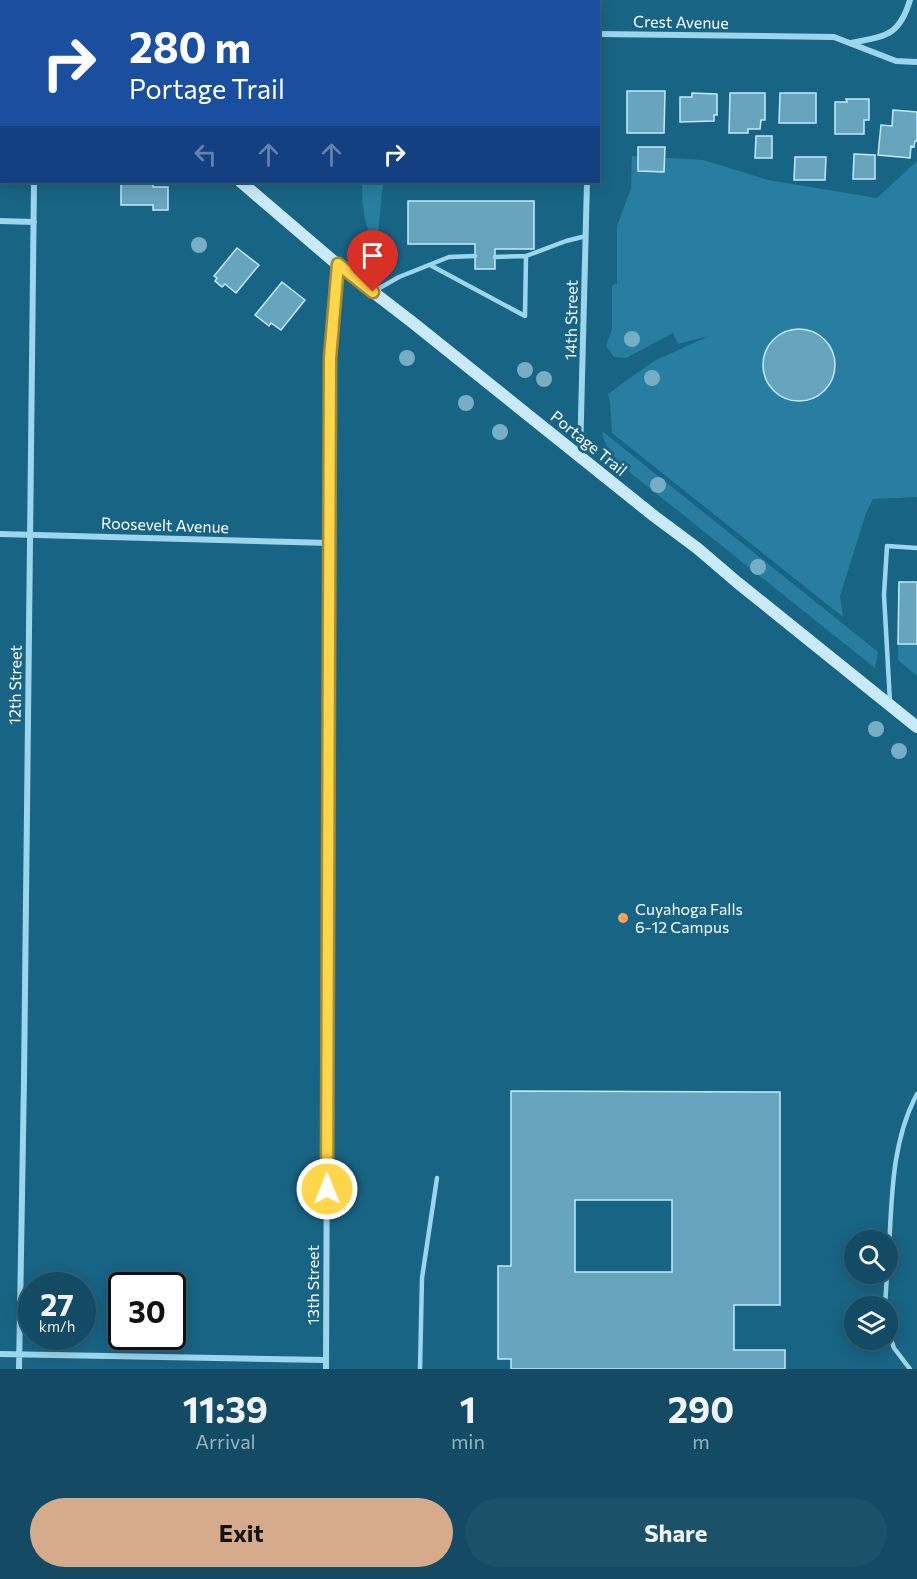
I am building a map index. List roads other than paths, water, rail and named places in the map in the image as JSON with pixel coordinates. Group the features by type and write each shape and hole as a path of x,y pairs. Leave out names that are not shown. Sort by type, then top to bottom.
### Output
{"main road":[{"name":"Portage Trail","path":"242,183 338,264 580,458 697,548 917,727"}],"street":[{"path":"850,44 882,36 895,29 904,20 910,0"},
{"name":"Crest Avenue","path":"600,34 834,38 896,61 917,62"},
{"name":"12th Street","path":"19,1369 34,183"},
{"name":"14th Street","path":"580,458 587,183"},
{"path":"0,221 34,222"},
{"name":"13th Street","path":"326,1369 330,358 338,264"},
{"name":"Roosevelt Avenue","path":"0,534 330,543"},
{"path":"0,1354 326,1360"}],"lane":[{"path":"495,257 526,256 586,236"},
{"path":"373,292 399,277 449,257 475,256"},
{"path":"430,264 525,316 526,256"},
{"path":"890,706 885,595 887,546 917,548"},
{"path":"891,1230 897,1148 909,1110 917,1094"},
{"path":"420,1369 422,1278 437,1178"},
{"path":"896,1350 910,1369"}],"place":[{"name":"Cuyahoga Falls 6-12 Campus","path":"623,918"}]}
